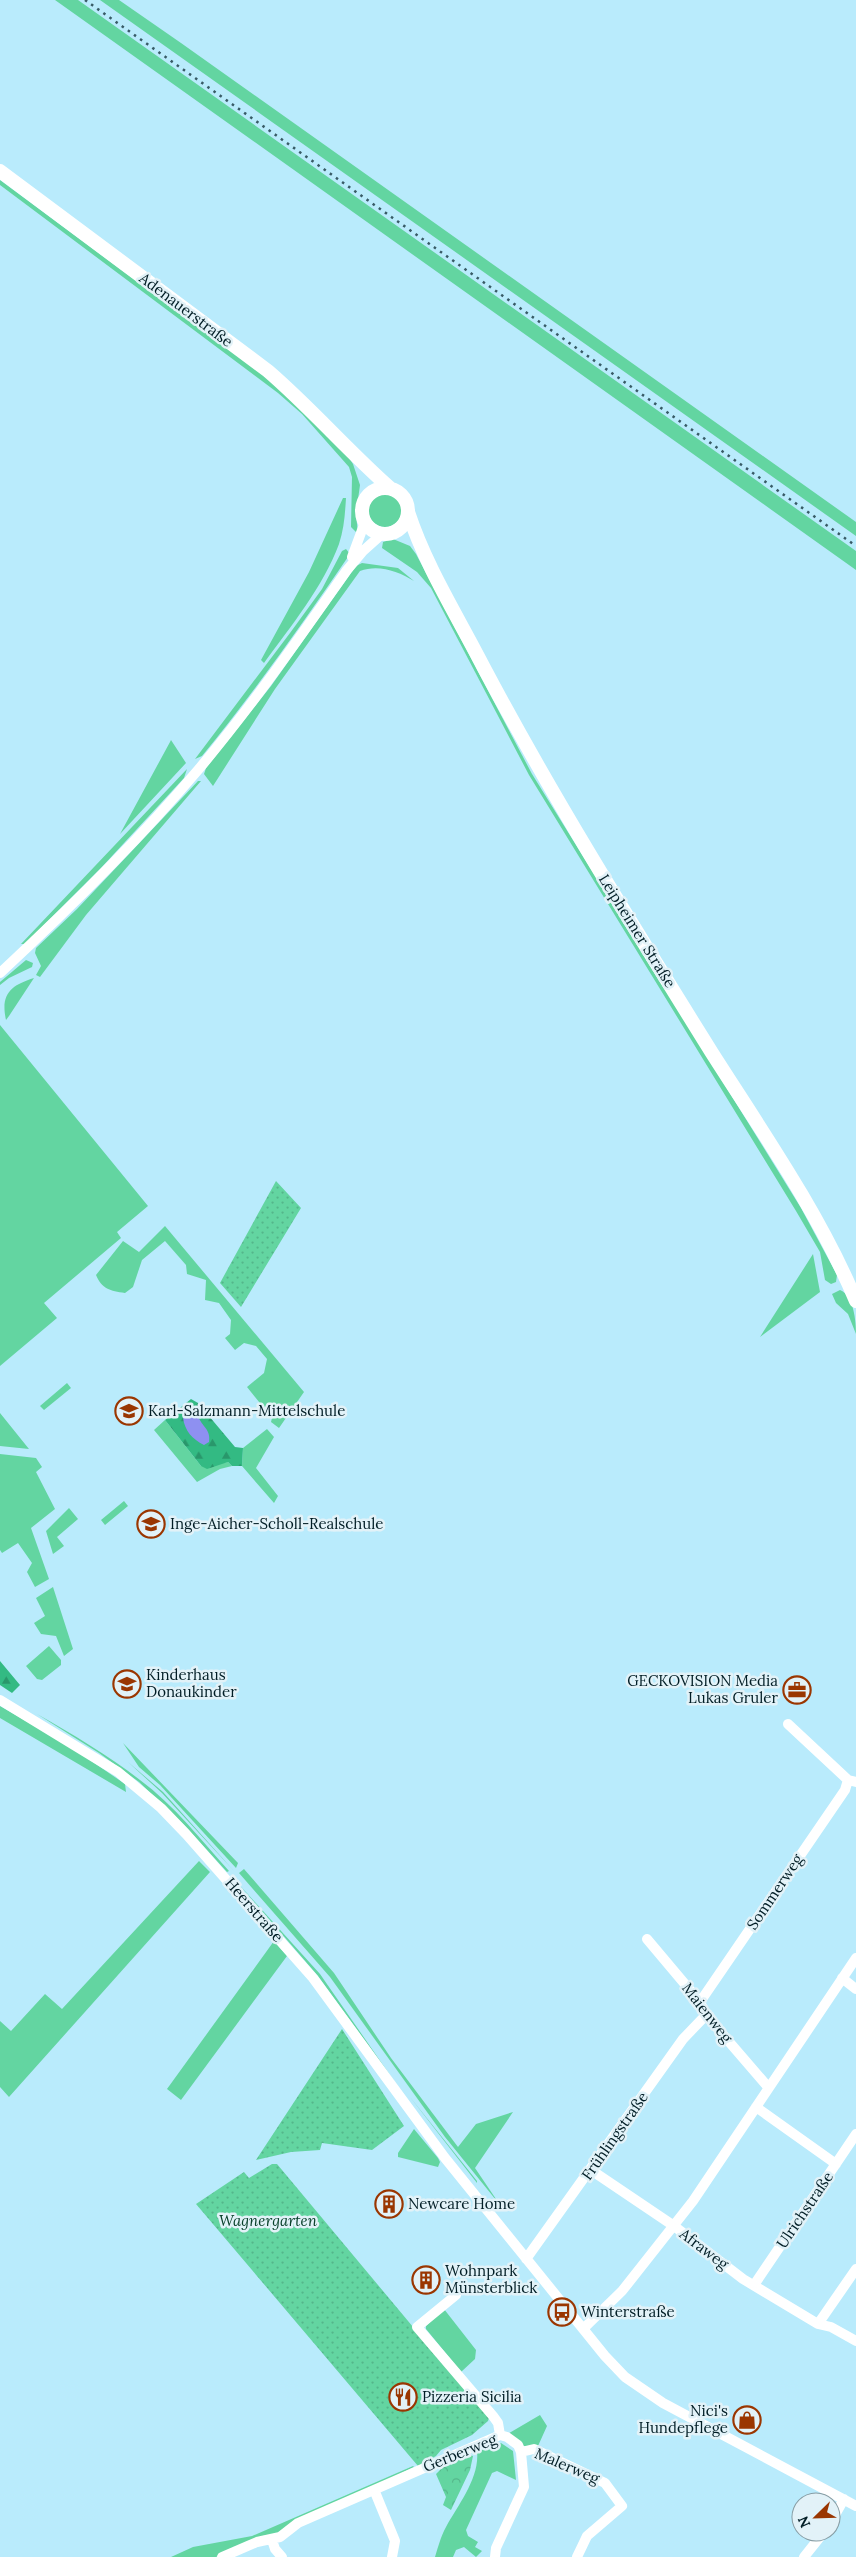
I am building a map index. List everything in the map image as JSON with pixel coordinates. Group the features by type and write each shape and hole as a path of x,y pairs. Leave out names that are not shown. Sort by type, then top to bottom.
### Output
{"main road":[{"name":"Adenauerstraße","path":"0,171 268,371 336,434 360,462 390,488"},
{"name":"Adenauerstraße","path":"360,462 367,482 367,496"},
{"path":"390,488 404,498 408,512 404,524 388,533 372,530 365,522 362,508 367,496 378,489 390,488"},
{"name":"Leipheimer Straße","path":"408,512 426,556 530,756 625,914 784,1167 829,1244 856,1301"},
{"name":"Leipheimer Straße","path":"388,533 406,538 426,556"}],"street":[{"path":"347,570 361,538 365,522"},
{"path":"0,973 105,872 198,771 255,699 347,570 363,551 388,533"},
{"name":"Heerstraße","path":"0,1700 118,1772 161,1808 228,1880 313,1978 396,2094 457,2174 583,2329 623,2375 646,2392 856,2506"},
{"path":"788,1724 852,1781"},
{"name":"Sommerweg","path":"700,2002 852,1781"},
{"name":"Maienweg","path":"647,1940 700,2002 706,2015 768,2087"},
{"path":"583,2329 622,2290 674,2226 856,1958"},
{"path":"842,1978 856,1989"},
{"name":"Frühlingstraße","path":"526,2259 591,2170 682,2039 706,2015"},
{"path":"756,2107 836,2164"},
{"name":"Ulrichstraße","path":"754,2285 856,2134"},
{"name":"Afraweg","path":"591,2170 674,2226 754,2285 818,2324 831,2327 856,2341"},
{"path":"818,2324 856,2269"},
{"path":"456,2295 418,2327 493,2416 498,2423 500,2435"},
{"name":"Gerberweg","path":"222,2557 257,2542 272,2540 298,2523 361,2495 375,2492 427,2466 500,2435 513,2440 521,2452 524,2487 496,2548 495,2557"},
{"name":"Malerweg","path":"521,2452 534,2449 605,2482 622,2506 587,2536 578,2557"},
{"path":"375,2492 395,2541 392,2557"},
{"path":"841,2504 844,2499"},
{"path":"272,2540 275,2549 282,2557"},
{"path":"804,2557 816,2542"}],"green space":[{"path":"55,0 78,0 856,551 856,570"},
{"path":"100,0 119,0 181,43 856,522 856,536"},
{"path":"0,180 282,389 346,453 353,464 360,485 356,514 358,534 351,527 352,477 349,467 302,414 278,393 0,185"},
{"path":"385,493 392,494 397,498 401,503 401,517 397,522 392,526 385,527 378,526 373,522 369,517 368,510 369,503 373,498 378,494"},
{"path":"343,498 346,498 345,516 339,544 332,560 306,606 264,663 261,660 309,572"},
{"path":"393,539 410,546 416,554 532,774 801,1208 837,1275 836,1282 831,1284 825,1280 820,1252 796,1211 529,775 431,588 417,572 382,548 383,542"},
{"path":"346,549 350,554 314,606 241,707 202,756 195,759 322,589 342,551"},
{"path":"362,563 398,568 414,581 401,574 381,568 360,571 275,689 213,786 204,774 206,768 271,686 356,566"},
{"path":"171,740 186,763 120,834 170,742"},
{"path":"187,769 184,778 101,868 25,944 21,944"},
{"path":"198,781 201,781 86,915 40,977 36,975 41,966 35,953 36,948 77,909"},
{"path":"26,960 33,963 32,967 9,978 0,985 0,982"},
{"path":"34,978 6,1020 5,1003 10,991 14,987"},
{"path":"0,1025 148,1206 117,1232 121,1238 44,1303 57,1318 0,1366"},
{"path":"276,1181 301,1208 241,1307 220,1283"},
{"path":"165,1226 304,1392 279,1428 271,1422 272,1418 247,1387 264,1373 267,1359 256,1346 244,1343 235,1350 225,1338 230,1334 231,1320 219,1303 205,1300 206,1280 187,1274 186,1265 165,1241 142,1260 133,1287 125,1293 107,1288 98,1280 96,1275 123,1241 139,1252"},
{"path":"813,1254 820,1292 760,1337"},
{"path":"840,1290 845,1293 851,1303 855,1316 856,1334 848,1314 836,1303 832,1294"},
{"path":"67,1383 71,1388 44,1410 40,1406"},
{"path":"191,1399 198,1403 235,1447 243,1448 242,1466 232,1466 228,1462 207,1469 201,1466 165,1420"},
{"path":"0,1413 29,1449 0,1446"},
{"path":"165,1420 201,1466 228,1462 232,1466 220,1469 197,1482 154,1430"},
{"path":"267,1429 274,1437 256,1468 278,1496 274,1503 242,1466 243,1448"},
{"path":"0,1454 36,1458 42,1467 36,1472 55,1509 31,1528 49,1579 35,1587 27,1572 32,1563 18,1543 2,1553 0,1550"},
{"path":"124,1501 128,1506 105,1525 101,1520"},
{"path":"69,1508 78,1519 57,1537 64,1546 53,1554 46,1531"},
{"path":"53,1587 73,1649 64,1656 56,1636 41,1634 34,1623 45,1616 36,1598"},
{"path":"49,1646 61,1660 61,1665 42,1680 37,1679 26,1666"},
{"path":"0,1661 20,1685 12,1693 0,1685"},
{"path":"0,1706 71,1747 125,1784 126,1792 0,1718"},
{"path":"37,1714 103,1753 152,1790 187,1823 229,1871 227,1872 185,1826 139,1782 99,1753"},
{"path":"123,1743 238,1863 236,1868 160,1785 139,1767"},
{"path":"128,1762 163,1792 234,1871 162,1793"},
{"path":"199,1861 210,1872 9,2097 0,2087 0,2021 11,2031 45,1994 62,2009"},
{"path":"244,1869 334,1973 391,2058 458,2147 476,2124 513,2112 475,2168 500,2205 445,2137 330,1977 239,1873"},
{"path":"236,1881 320,1974 399,2088 318,1976"},
{"path":"274,1941 287,1956 181,2100 167,2089"},
{"path":"342,2029 404,2126 372,2150 322,2143 320,2150 291,2152 256,2160"},
{"path":"410,2097 477,2181 477,2183"},
{"path":"414,2129 438,2158 440,2162 438,2167 398,2157 398,2153"},
{"name":"Wagnergarten","path":"272,2164 277,2164 489,2418 472,2435 441,2450 436,2456 418,2466 196,2204 244,2172 249,2178"},
{"path":"444,2309 476,2350 475,2359 461,2372 426,2329 426,2326"},
{"path":"540,2415 547,2426 538,2446 523,2446 506,2435"},
{"path":"501,2443 513,2451 516,2480 497,2471 492,2473 466,2530 468,2536 478,2542 475,2547 482,2551 476,2557 464,2547 456,2550 453,2557 435,2557 444,2530 472,2481 477,2461 477,2451"},
{"path":"470,2455 473,2456 470,2470 451,2510 443,2505 446,2497 436,2474 443,2467"},
{"path":"413,2466 278,2533 257,2539 216,2557 171,2557 193,2547 252,2536"}],"shaded area":[{"path":"189,1413 198,1416 209,1434 209,1442 204,1445 196,1440 185,1427 183,1418"}],"railway":[{"path":"85,0 856,546"}],"place":[{"name":"Karl-Salzmann-Mittelschule","path":"129,1411"},
{"name":"Inge-Aicher-Scholl-Realschule","path":"151,1524"},
{"name":"Kinderhaus Donaukinder","path":"127,1684"},
{"name":"GECKOVISION Media Lukas Gruler","path":"797,1690"},
{"name":"Newcare Home","path":"389,2204"},
{"name":"Wohnpark Münsterblick","path":"426,2280"},
{"name":"Winterstraße","path":"562,2312"},
{"name":"Pizzeria Sicilia","path":"403,2397"},
{"name":"Nici's Hundepflege","path":"747,2420"}]}
